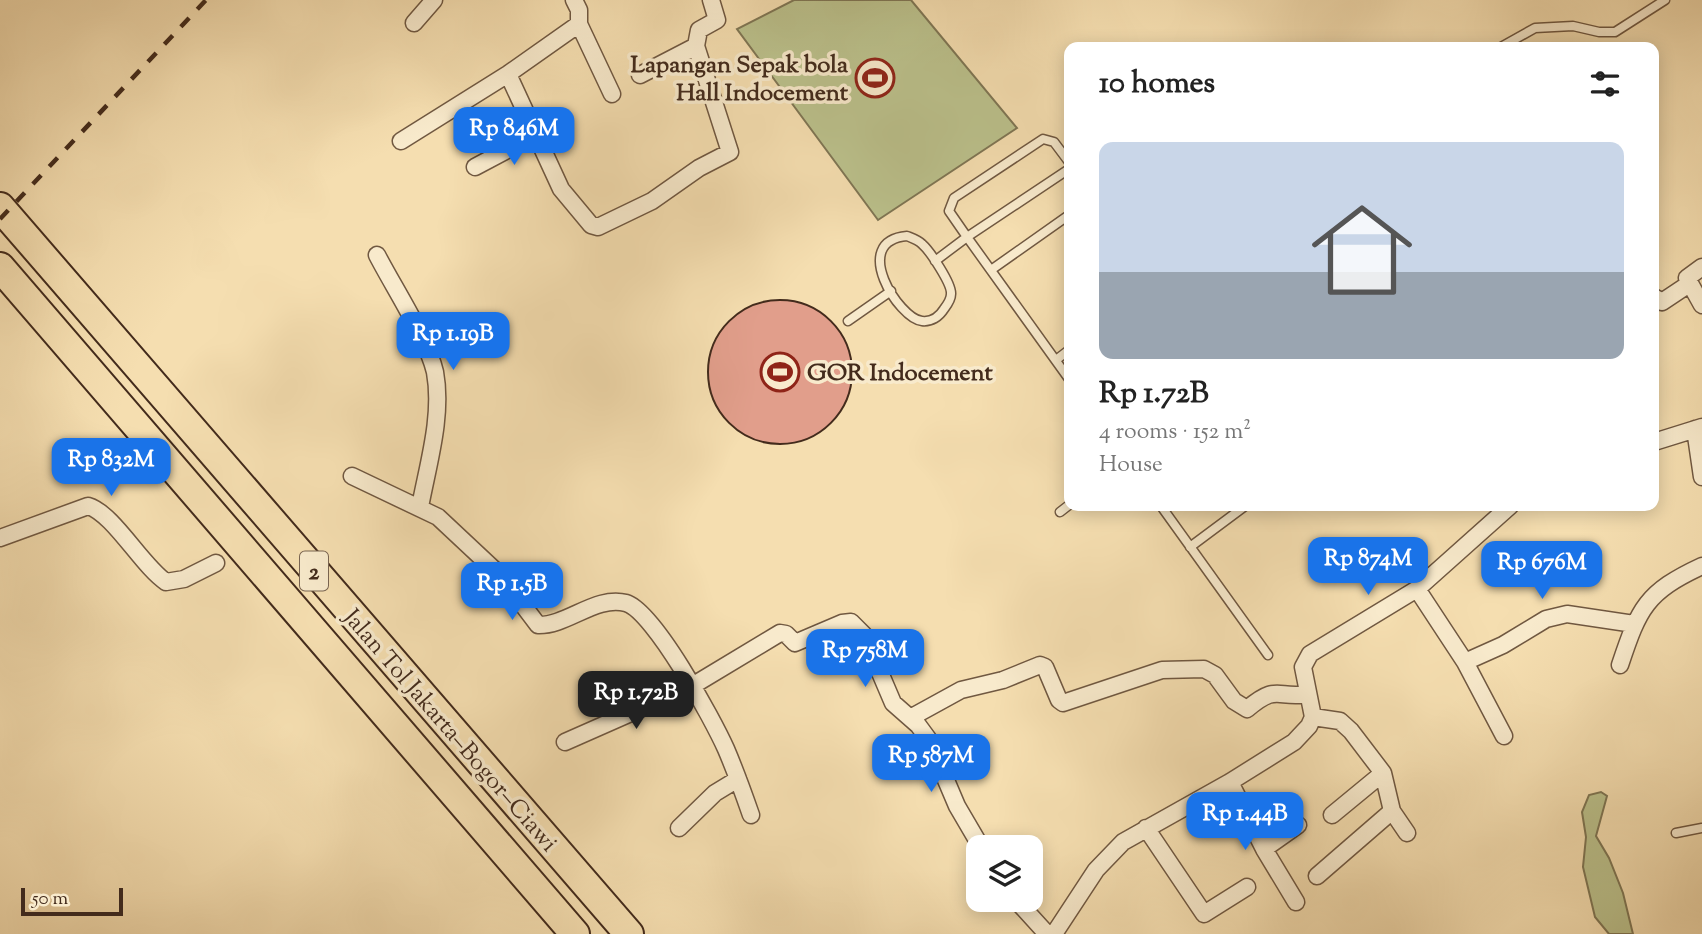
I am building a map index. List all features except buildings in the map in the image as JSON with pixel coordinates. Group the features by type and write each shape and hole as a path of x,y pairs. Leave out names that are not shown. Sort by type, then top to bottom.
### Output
{"highway":[{"name":"Jalan Tol Jakarta–Bogor–Ciawi","path":"0,207 629,934"},
{"name":"Jalan Tol Jakarta–Bogor–Ciawi","path":"0,267 575,934"}],"street":[{"path":"414,23 434,0"},
{"path":"574,0 579,10 579,24 612,94"},
{"path":"508,74 561,189 592,226 598,227 652,201 699,167 730,152 696,46 698,30 717,20 711,0"},
{"path":"401,141 508,74 579,24"},
{"path":"640,75 696,46"},
{"path":"475,167 537,134"},
{"path":"377,255 422,340 435,376 435,431 420,507"},
{"path":"1702,267 1689,276 1689,284 1702,306"},
{"path":"1659,300 1662,302 1689,284"},
{"path":"1659,440 1698,428 1702,477"},
{"path":"352,476 438,517 485,560 513,591 538,625 553,623 613,603 627,603 637,609 659,634 717,730 751,815"},
{"path":"0,538 88,506 102,514 154,574 166,582 184,579 216,563"},
{"path":"1054,934 1107,857 1123,842 1230,782 1294,742 1309,726 1313,717 1303,667 1310,654 1417,589 1504,511"},
{"path":"1620,665 1634,624 1657,590 1702,566"},
{"path":"1417,589 1465,662 1504,736"},
{"path":"1465,662 1503,645 1546,619 1567,614 1634,624"},
{"path":"565,742 692,686 780,633 786,634 795,643 842,623 851,622 864,635 893,703 929,740 957,806 974,835"},
{"path":"910,718 961,690 1003,680 1040,665 1045,667 1059,701 1063,703 1162,670 1204,669 1215,675 1234,701 1247,709 1263,695 1271,693 1308,694"},
{"path":"1313,717 1334,719 1345,724 1383,773 1392,811 1407,833"},
{"path":"1332,815 1383,773"},
{"path":"679,828 715,793 738,779"},
{"path":"1230,782 1264,849 1296,902"},
{"path":"1317,876 1392,811"},
{"path":"1264,849 1298,825"},
{"path":"1146,828 1204,914 1247,887"},
{"path":"1027,912 1047,934"}],"lane":[{"path":"1510,42 1535,28 1573,26 1615,32 1665,0"},
{"path":"1064,155 1054,142 1043,139 949,204 949,211 1064,372"},
{"path":"936,261 1064,172"},
{"path":"991,270 1064,219"},
{"path":"907,236 921,243 936,261 951,294 937,317 926,321 911,317 891,290 879,264 880,255 890,241 907,236"},
{"path":"848,321 891,290"},
{"path":"1056,360 1064,354"},
{"path":"1060,512 1064,509"},
{"path":"1165,511 1268,655"},
{"path":"1191,547 1238,511"},
{"path":"1676,833 1702,828"}],"green space":[{"name":"Lapangan Sepak bola Hall Indocement","path":"794,0 911,0 1017,128 878,220 737,29"},
{"path":"1601,792 1607,796 1596,836 1609,858 1623,893 1633,934 1609,934 1595,917 1583,867 1586,837 1582,812 1589,795"}],"railway":[{"path":"0,219 206,0"}],"place":[{"name":"Lapangan Sepak bola Hall Indocement","path":"875,78"},
{"name":"GOR Indocement","path":"780,372"}]}
